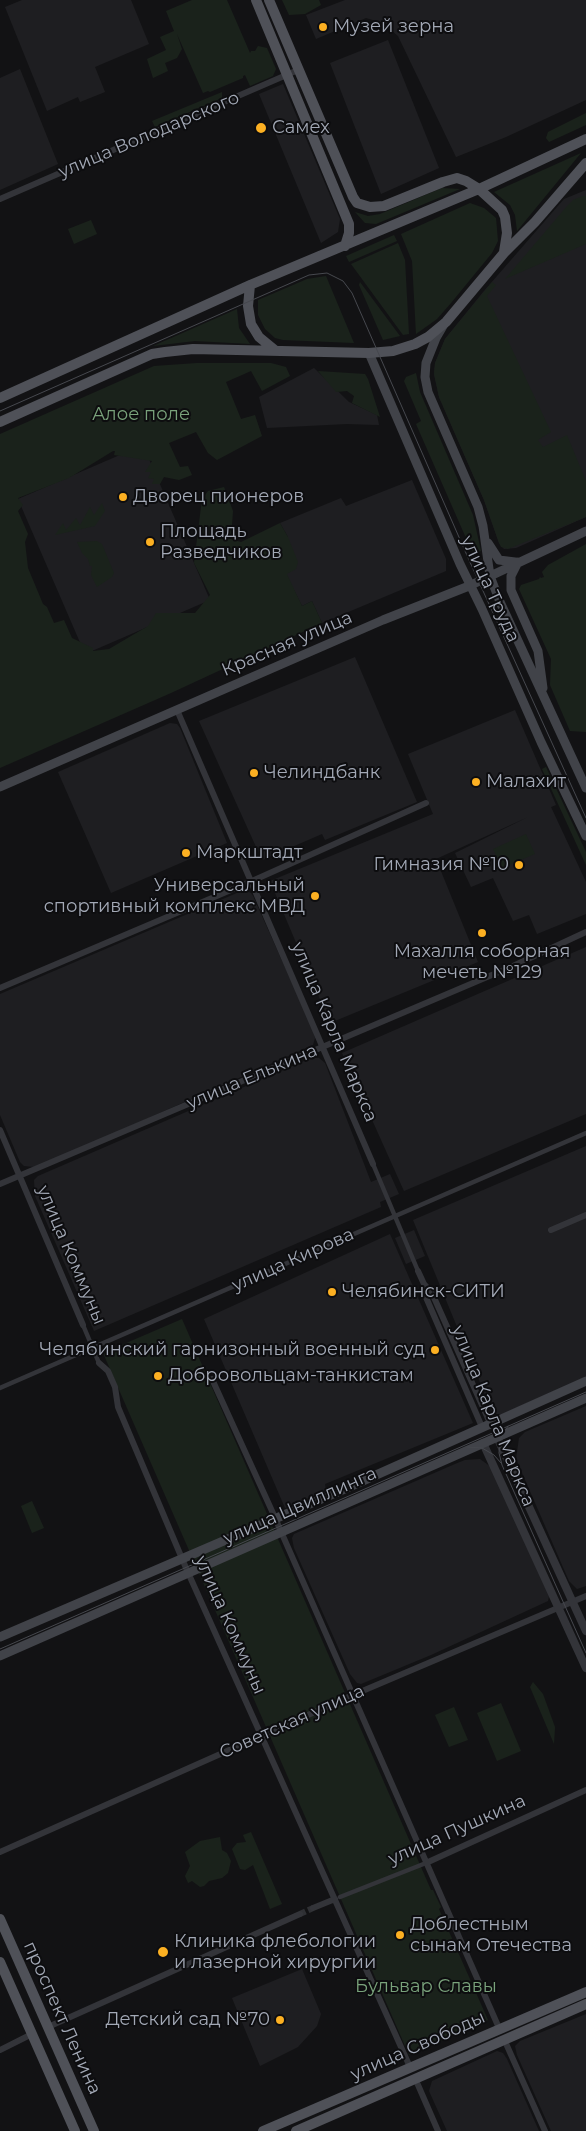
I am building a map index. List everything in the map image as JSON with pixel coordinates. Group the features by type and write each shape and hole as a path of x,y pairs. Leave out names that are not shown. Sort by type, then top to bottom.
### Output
{"main road":[{"path":"256,0 349,224 350,233 345,246"},
{"path":"269,0 352,198 360,204 370,207 384,206 457,178 480,188 502,210 507,233 504,253"},
{"path":"0,398 250,284 325,252 345,246 480,188 586,139"},
{"path":"0,422 152,354 180,350 369,353 408,347 428,337 446,322 504,253 535,222 586,163"},
{"path":"250,284 248,306 251,324 259,337 276,351"},
{"name":"улица Труда","path":"446,322 427,358 425,368 426,384 476,500 483,526 490,576 586,788"},
{"name":"улица Труда","path":"369,353 469,586 482,608 586,836"},
{"path":"483,526 489,545 496,557 504,562 518,562 511,576 511,590 538,651 544,696"},
{"name":"Красная улица","path":"0,787 383,620 469,586 586,531"},
{"name":"улица Цвиллинга","path":"0,1637 183,1560 586,1381"},
{"name":"улица Цвиллинга","path":"0,1656 586,1398"},
{"name":"улица Карла Маркса","path":"486,1425 497,1437"},
{"name":"улица Карла Маркса","path":"483,1443 486,1425"},
{"name":"проспект Ленина","path":"0,1919 94,2131"},
{"name":"проспект Ленина","path":"0,1962 75,2131"},
{"name":"улица Свободы","path":"263,2131 586,1992"},
{"name":"улица Свободы","path":"296,2131 586,2004"},
{"path":"32,2034 48,2027"},
{"path":"499,2028 504,2039"},
{"name":"улица Коммуны","path":"410,2067 415,2078"}],"street":[{"name":"улица Володарского","path":"0,199 298,70"},
{"name":"улица Карла Маркса","path":"176,710 252,881 395,1215 424,1284 425,1295 486,1425"},
{"path":"0,988 252,881 426,803"},
{"name":"улица Елькина","path":"0,1184 513,966 586,932"},
{"name":"улица Коммуны","path":"0,1130 92,1348 99,1363 108,1370 115,1387 118,1408 183,1560 261,1735 337,1898 410,2067"},
{"name":"улица Кирова","path":"0,1388 395,1215 586,1134"},
{"path":"551,1230 586,1215"},
{"path":"212,1379 499,2028"},
{"name":"улица Карла Маркса","path":"497,1437 586,1631"},
{"name":"улица Карла Маркса","path":"483,1443 586,1668"},
{"name":"Советская улица","path":"0,1852 352,1695 586,1596"},
{"name":"улица Пушкина","path":"313,1908 426,1863 586,1790"},
{"path":"48,2027 300,1914"},
{"path":"0,2050 32,2034"},
{"path":"504,2039 545,2131"},
{"name":"улица Коммуны","path":"415,2078 438,2131"}],"shaded area":[{"path":"22,0 131,0 149,44 95,67 105,92 80,102 78,97 47,111 5,7"},
{"path":"345,0 586,0 586,100 506,137 456,157 398,36 383,23 366,18 316,39 306,15"},
{"path":"388,40 439,168 381,194 330,63"},
{"path":"20,69 58,164 0,190 0,78"},
{"path":"283,84 340,219 338,232 321,243 259,94"},
{"path":"586,190 586,517 516,548 504,549 499,543 484,500 439,397 434,374 435,363 445,339 564,199"},
{"path":"314,368 349,402 377,415 379,425 347,424 267,428 259,397"},
{"path":"143,445 210,600 85,654 18,499"},
{"path":"412,480 446,559 446,571 322,623 312,601 302,606 286,574 288,537 280,523 341,498 346,506"},
{"path":"355,657 417,802 325,840 322,834 262,860 199,721"},
{"path":"515,710 556,805 551,807 586,882 586,914 537,934 529,915 513,921 493,878 471,887 455,853 528,817 436,859 478,962 330,1023 270,881 433,814 408,754"},
{"path":"170,723 177,724 180,728 227,843 111,893 58,772"},
{"path":"244,890 253,896 314,1032 313,1045 47,1163 34,1167 24,1166 20,1162 0,1115 0,994"},
{"path":"586,947 586,1114 404,1191 342,1053"},
{"path":"311,1058 319,1058 325,1063 371,1182 390,1174 399,1194 380,1202 381,1207 94,1331 35,1196 34,1180 38,1176"},
{"path":"586,1146 586,1377 502,1414 493,1414 413,1220"},
{"path":"414,1230 425,1256 406,1264 395,1238"},
{"path":"390,1234 473,1423 325,1484 326,1491 285,1508 204,1319"},
{"path":"586,1406 586,1586 577,1589 569,1581 516,1459 519,1438 525,1432"},
{"path":"480,1459 491,1467 549,1596 548,1601 431,1655 361,1684 357,1683 350,1674 294,1548 292,1538 294,1534 455,1464 465,1460"},
{"name":"Детский сад №70","path":"302,1969 321,2014 317,2026 298,2047 260,2066 232,1998"},
{"path":"586,2014 586,2131 551,2131 517,2055 515,2046 520,2041"},
{"path":"497,2051 503,2053 507,2059 539,2131 447,2131 429,2091 432,2081"}],"green space":[{"path":"192,0 227,0 250,53 255,51 258,46 267,48 276,69 273,76 250,86 245,75 243,78 210,92 203,93 177,34 182,49 177,58 165,63 168,71 153,78 147,59 166,50 160,37 174,31 166,11"},
{"path":"282,0 319,0 321,5 305,14 289,15"},
{"path":"222,92 222,98 155,127 152,121"},
{"path":"586,113 586,125 549,142 546,138 548,132"},
{"path":"581,153 517,231 515,215 510,205 494,192"},
{"path":"442,188 460,189 376,224 365,223 355,212 368,216 380,214"},
{"path":"586,196 586,244 505,279 567,206 573,200"},
{"path":"470,203 484,208 496,218 498,241 492,253 437,319 416,334 412,261 401,234"},
{"path":"91,220 97,234 74,244 68,229"},
{"path":"394,235 397,241 349,262 346,256"},
{"path":"398,243 405,260 409,334 403,335 351,264"},
{"path":"326,276 354,343 283,340 275,338 265,329 258,315 258,300 307,279"},
{"path":"360,282 400,336 383,340 359,285"},
{"path":"492,282 496,285 487,296 551,432 538,440 543,447 567,435 586,481 586,517 508,549 501,547 499,543 484,500 439,397 434,374 435,363 445,339"},
{"path":"237,309 239,328 250,344 195,341 153,346"},
{"name":"Алое поле","path":"197,363 271,363 286,367 290,376 262,391 251,371 226,382 241,419 255,415 262,436 217,460 208,453 196,432 169,443 180,467 188,466 192,475 179,480 164,477 160,484 152,484 154,479 148,478 151,472 145,472 152,461 114,455 115,451 113,451 69,478 18,498 23,505 18,511 28,534 25,542 28,568 43,604 47,607 54,623 64,620 72,638 93,648 93,651 109,649 148,626 156,613 195,613 210,595 194,563 202,499 208,491 224,487 233,511 231,539 241,542 280,523 298,562 296,569 287,574 302,606 312,601 322,623 171,693 0,768 0,434 154,366"},
{"path":"318,371 365,374 380,417 352,403 354,396 347,391 336,392"},
{"path":"416,373 420,392 473,515 481,551 473,554 416,424 421,421 404,381 406,377"},
{"path":"102,503 105,511 95,526 55,535 63,523 66,530 76,518 80,525 90,507 94,515"},
{"path":"97,541 102,544 114,573 112,577 97,587 91,575 92,566 90,566 88,559 82,553 77,542"},
{"path":"586,544 586,732 570,731 550,685 551,659 519,589 521,585 544,577 542,572 548,565"},
{"path":"546,767 586,852 586,865 542,769"},
{"path":"526,834 535,854 502,868 493,849"},
{"name":"Бульвар Славы","path":"182,1319 431,1890 433,1890 441,1907 439,1909 488,2020 409,2055 103,1353"},
{"path":"32,1501 44,1528 32,1533 21,1506"},
{"path":"533,1682 543,1694 555,1727 554,1744 530,1687"},
{"path":"501,1703 521,1751 497,1761 477,1713"},
{"path":"454,1707 468,1740 449,1747 435,1715"},
{"path":"251,1832 282,1904 270,1909 253,1865 245,1870 240,1869 232,1849 237,1843 246,1842 243,1835"},
{"path":"220,1837 222,1850 227,1853 231,1861 228,1873 222,1878 209,1881 200,1887 192,1881 188,1883 185,1876 190,1866 185,1852 200,1841"}],"tunnel":[{"path":"300,1914 313,1908"}],"tram line":[{"path":"0,411 309,275 327,273 343,281 352,293 469,560 586,818"},
{"path":"0,1649 586,1392"},
{"path":"508,1426 500,1440 499,1453 502,1465 586,1653"},
{"path":"467,1447 482,1448 494,1455 501,1463"}],"place":[{"name":"Музей зерна","path":"323,27"},
{"name":"Самех","path":"261,128"},
{"name":"Дворец пионеров","path":"123,497"},
{"name":"Площадь Разведчиков","path":"150,542"},
{"name":"Челиндбанк","path":"254,773"},
{"name":"Малахит","path":"476,782"},
{"name":"Маркштадт","path":"186,853"},
{"name":"Гимназия №10","path":"519,865"},
{"name":"Универсальный спортивный комплекс МВД","path":"315,896"},
{"name":"Махалля соборная мечеть №129","path":"482,933"},
{"name":"Челябинск-СИТИ","path":"332,1292"},
{"name":"Челябинский гарнизонный военный суд","path":"435,1350"},
{"name":"Добровольцам-танкистам","path":"158,1376"},
{"name":"Доблестным сынам Отечества","path":"400,1935"},
{"name":"Клиника флебологии и лазерной хирургии","path":"163,1952"},
{"name":"Детский сад №70","path":"280,2020"}]}
